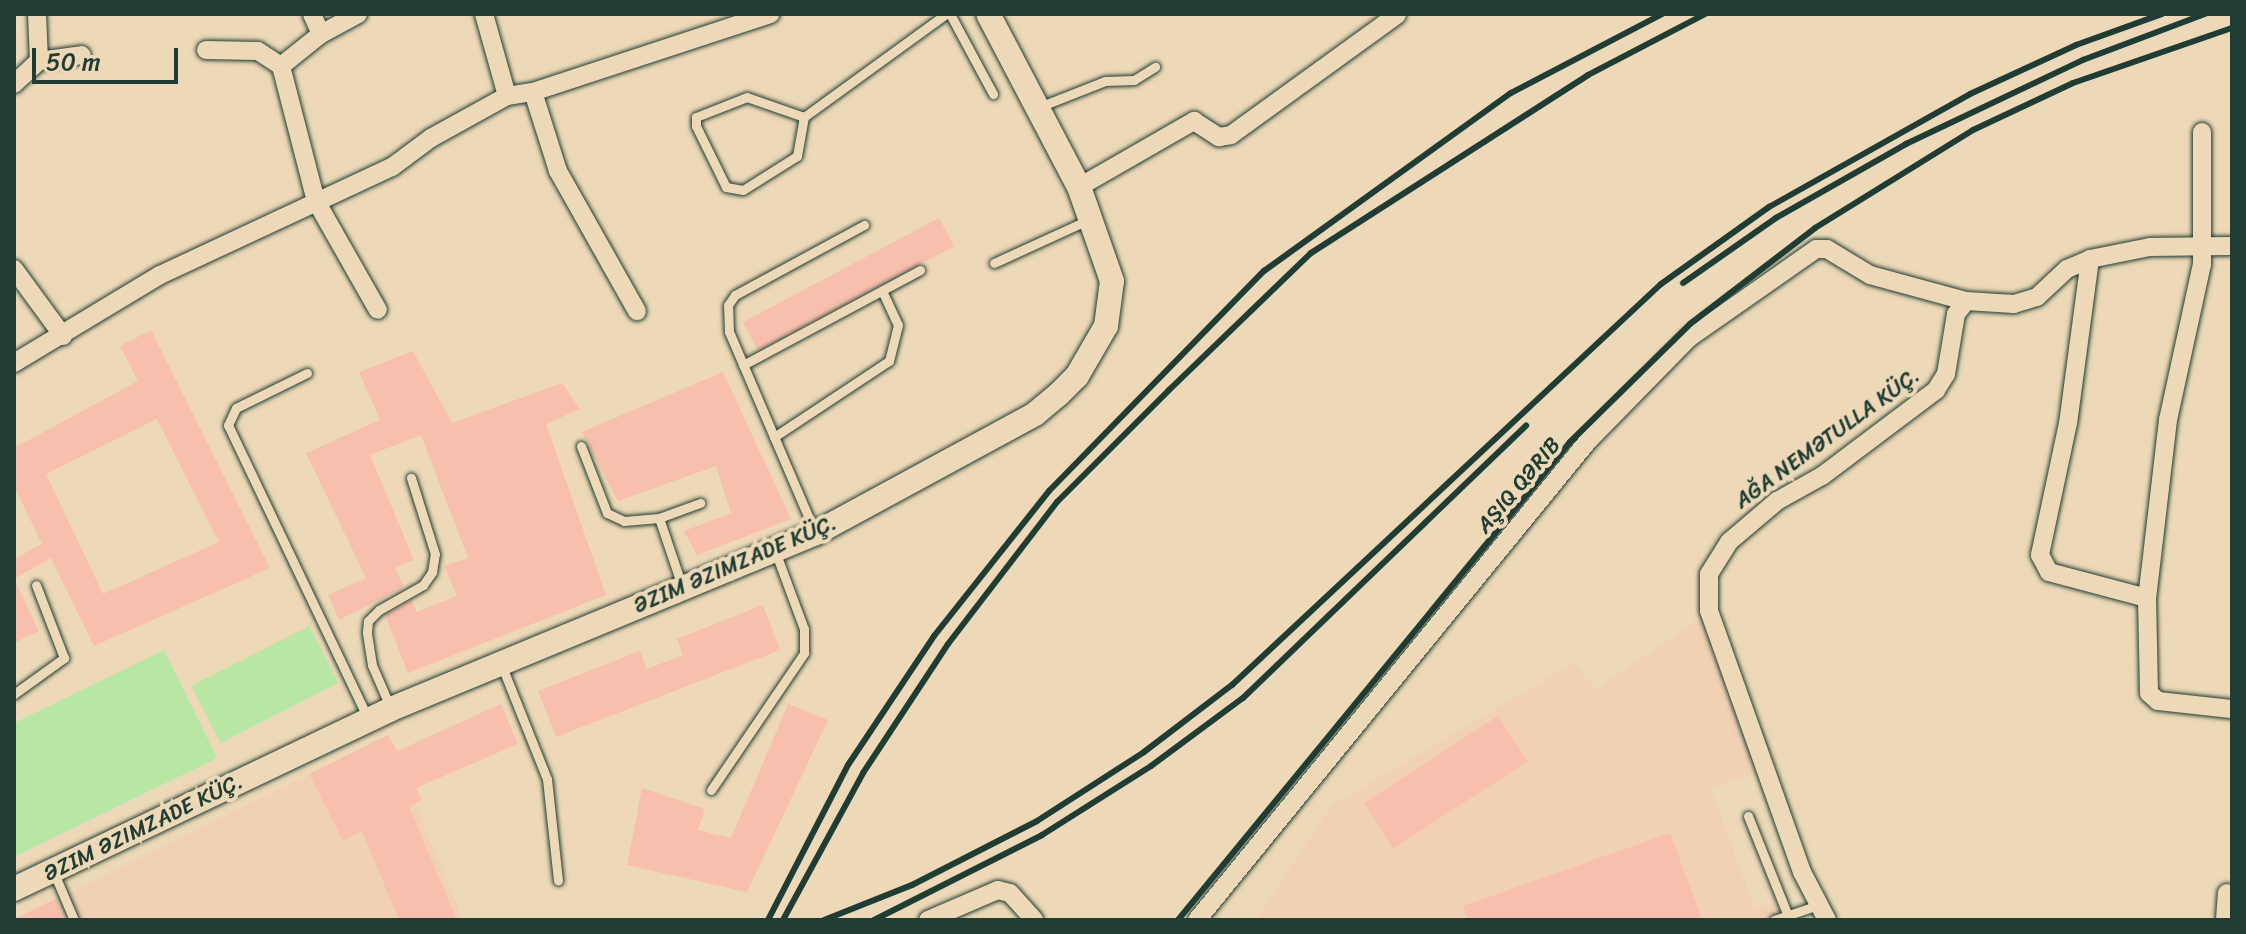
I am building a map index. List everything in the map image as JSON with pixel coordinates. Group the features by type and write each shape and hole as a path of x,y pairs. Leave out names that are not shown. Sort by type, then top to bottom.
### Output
{"street":[{"path":"37,14 39,61"},
{"path":"312,14 321,34"},
{"path":"281,66 321,34 358,14"},
{"path":"484,14 507,96"},
{"path":"14,363 160,275 392,167 431,138 507,96 533,92 770,14"},
{"name":"ƏZIM ƏZIMZADE KÜÇ.","path":"14,889 368,719 682,586 816,533 1035,414 1077,376 1101,337 1110,305 1112,281 1079,187 988,14"},
{"path":"1079,187 1194,121 1219,137 1231,135 1397,15"},
{"path":"206,50 258,51 281,66 316,201 378,310"},
{"path":"14,84 39,61 82,55"},
{"path":"533,92 546,143 578,214 637,311"},
{"path":"2202,132 2202,245 2196,302 2168,420 2147,598 2149,693 2158,701 2232,709"},
{"path":"1197,920 1528,508 1689,338 1816,249 1827,249 1870,275 1966,301 2025,303 2067,269 2090,259 2150,247 2232,246"},
{"path":"2090,259 2068,423 2040,555 2049,572 2147,598"},
{"path":"14,269 63,336"},
{"name":"AĞA NEMƏTULLA KÜÇ.","path":"1822,913 1709,611 1709,574 1730,541 1777,501 1822,476 1936,390 1946,374 1956,314 1966,301"},
{"path":"928,920 998,890 1010,893 1034,920"},
{"path":"2225,920 2227,893"}],"lane":[{"path":"804,117 747,97 696,117 696,126 726,187 736,192 797,156 804,117 948,14 993,94"},
{"path":"1038,108 1105,81 1137,79 1155,67"},
{"path":"994,263 1092,219"},
{"path":"816,533 727,326 728,305 735,295 864,225"},
{"path":"743,365 920,270"},
{"path":"774,437 889,361 898,325 882,291"},
{"path":"307,373 236,408 228,425 368,719"},
{"path":"581,446 607,513 624,521 659,518 700,503"},
{"path":"391,709 372,665 367,632 368,621 379,610 423,585 432,572 435,554 411,478"},
{"path":"659,518 682,586"},
{"path":"711,790 804,653 804,629 775,551"},
{"path":"14,694 64,658 36,585"},
{"path":"501,664 547,779 558,880"},
{"path":"1748,816 1788,916"},
{"path":"53,870 74,920"},
{"path":"1774,920 1822,913"}],"shaded area":[{"path":"1704,617 1760,770 1711,790 1755,909 1774,903 1781,920 1256,920 1331,806 1573,663 1596,689"},
{"path":"309,774 343,840 415,804 463,920 14,920"}],"green space":[{"path":"309,626 338,683 220,743 191,686"},
{"path":"164,650 217,758 14,857 14,723"}],"building":[{"path":"939,218 954,246 758,350 743,322"},
{"path":"151,330 270,568 94,646 51,558 14,579 14,559 42,544 14,486 14,448 138,381 120,346","holes":["157,419 219,542 103,594 46,474"]},
{"path":"413,351 452,423 562,383 580,409 546,424 606,595 408,673 385,615 411,600 417,612 457,596 444,566 468,558 421,435 370,455 414,560 395,568 404,587 339,620 328,595 366,578 306,453 380,420 359,372"},
{"path":"723,372 791,519 697,555 684,531 731,513 716,466 618,501 582,432"},
{"path":"14,579 39,631 14,643"},
{"path":"763,605 780,650 556,737 538,691 640,651 647,669 683,655 677,639"},
{"path":"501,704 518,744 416,788 422,800 409,807 457,920 399,920 362,831 343,841 309,774 388,735 397,751"},
{"path":"788,704 828,720 747,892 627,865 642,788 705,809 698,830 731,838"},
{"path":"1498,716 1527,761 1393,848 1364,803"},
{"path":"1670,833 1702,920 1468,920 1463,906"},
{"path":"55,899 64,920 14,920 14,919"}],"railway":[{"path":"768,920 848,765 934,636 1049,491 1264,271 1511,93 1662,14"},
{"path":"783,920 863,773 948,644 1057,502 1169,390 1311,253 1588,75 1705,14"},
{"path":"824,920 912,885 1037,821 1144,752 1232,685 1661,284 1769,207 1970,94 2076,45 2162,14"},
{"path":"1683,283 1776,218 1906,144 2083,60 2205,14"},
{"path":"1178,920 1570,442 1690,324 1815,228 1973,130 2073,83 2232,28"},
{"path":"874,920 1042,835 1151,766 1243,698 1526,426"}]}
